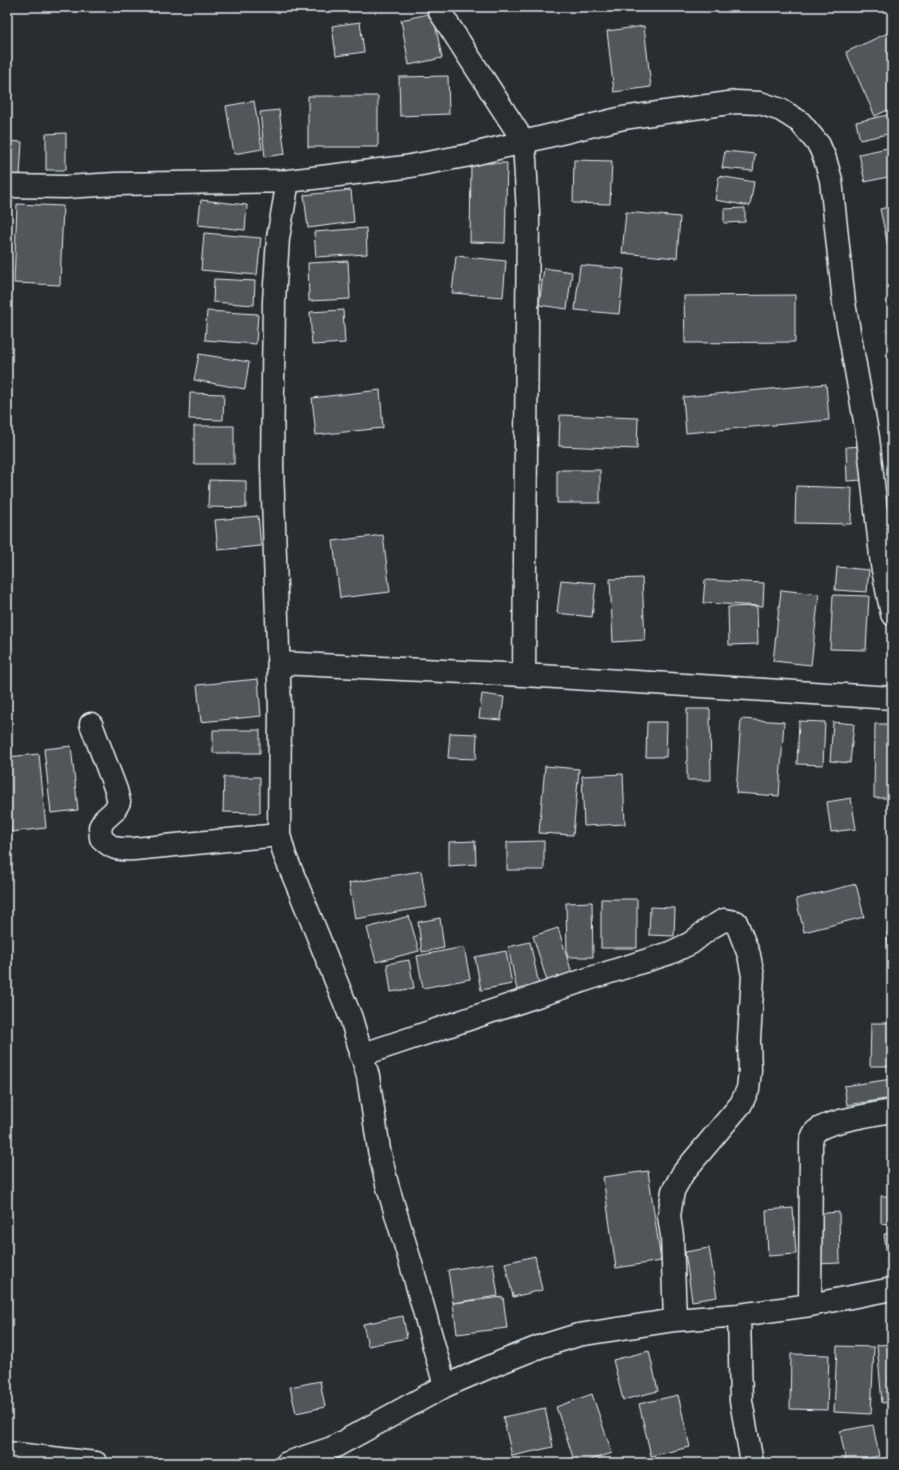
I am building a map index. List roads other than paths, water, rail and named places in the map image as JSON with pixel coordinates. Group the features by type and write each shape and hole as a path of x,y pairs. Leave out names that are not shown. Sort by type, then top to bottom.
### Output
{"street":[{"path":"438,7 461,46 524,142 528,221 524,675"},
{"path":"7,186 66,187 116,184 288,181 405,167 465,156 623,118 736,102 760,103 782,110 800,122 819,145 831,180 844,303 868,438 882,565 892,614"},
{"path":"288,181 278,238 274,301 272,466 280,710 280,835 285,856 351,1018 368,1076 379,1150 387,1184 445,1386"},
{"path":"279,664 524,675 892,698"},
{"path":"91,724 116,790 119,802 114,812 104,820 100,827 100,838 109,846 120,850 134,850 280,835"},
{"path":"361,1055 590,978 670,953 691,943 710,928 724,920 736,922 749,955 753,976 749,1039 750,1070 748,1089 742,1104 683,1174 673,1191 669,1216 672,1236 675,1320"},
{"path":"810,1305 812,1136 815,1132 826,1125 892,1110"},
{"path":"287,1463 332,1448 445,1386 539,1347 578,1335 675,1320 739,1315 810,1305 892,1289"},
{"path":"739,1315 741,1401 752,1463"},
{"path":"7,1453 96,1463"}]}
